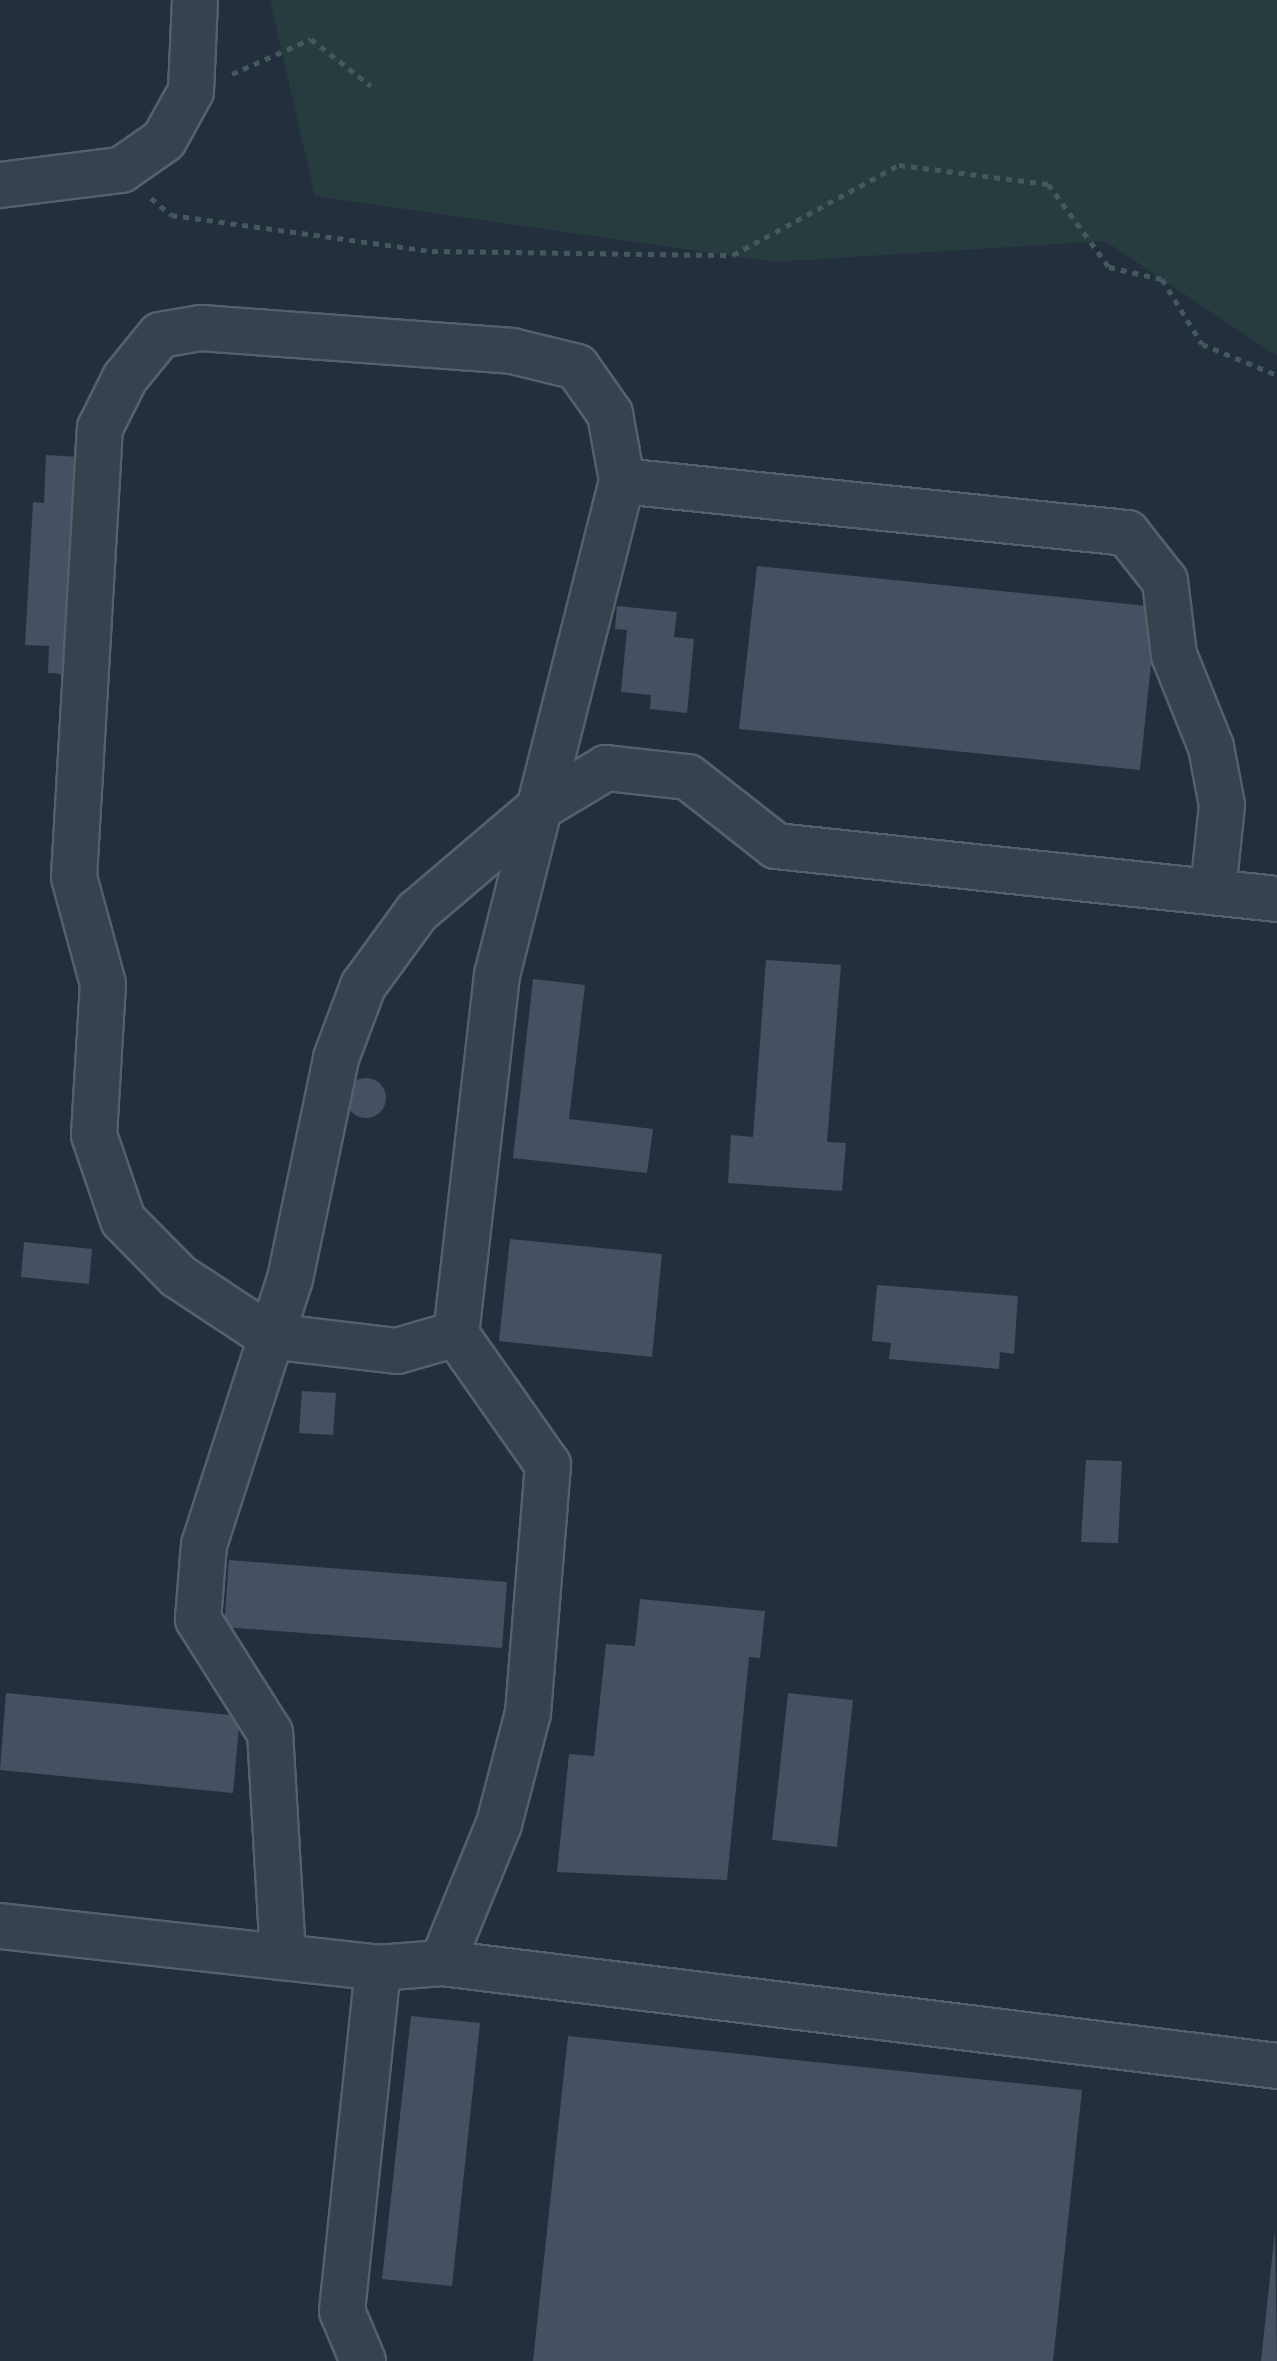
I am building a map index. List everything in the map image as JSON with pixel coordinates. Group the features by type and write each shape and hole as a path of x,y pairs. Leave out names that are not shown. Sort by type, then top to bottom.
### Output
{"lane":[{"path":"0,185 121,170 164,140 191,91 195,0"},
{"path":"442,1963 499,1824 528,1713 548,1465 456,1334 497,975 622,481 610,414 577,367 512,351 201,328 160,335 125,378 100,428 74,877 103,984 94,1135 123,1220 178,1276 269,1336 397,1351 456,1334"},
{"path":"622,481 1127,533 1165,581 1174,655 1211,747 1222,805 1213,891"},
{"path":"283,1957 270,1733 198,1619 204,1545 269,1336 290,1279 336,1058 363,986 417,912 539,808 606,768 688,777 776,846 1277,899"},
{"path":"0,1926 378,1968 442,1963 1277,2066"},
{"path":"363,2361 342,2311 378,1968"}],"path":[{"path":"191,91 311,39 371,86"},
{"path":"121,170 171,215 432,251 733,255 899,165 1048,184 1109,267 1162,279 1202,344 1277,375"}],"green space":[{"path":"270,0 1277,0 1277,356 1105,241 774,262 315,196"}],"building":[{"path":"46,455 80,457 77,675 48,673 49,646 25,645 33,502 44,503"},
{"path":"757,566 1157,607 1140,770 739,729"},
{"path":"617,606 677,612 674,637 694,639 687,713 650,709 651,695 621,692 627,630 615,629"},
{"path":"766,960 841,965 827,1142 846,1143 842,1191 728,1183 731,1135 753,1137"},
{"path":"533,979 585,985 569,1119 653,1129 647,1173 513,1158"},
{"path":"366,1078 380,1084 386,1098 380,1112 366,1118 352,1112 346,1098 352,1084"},
{"path":"510,1239 662,1254 652,1357 499,1341"},
{"path":"24,1242 92,1249 89,1284 21,1277"},
{"path":"877,1285 1018,1296 1014,1354 1000,1352 999,1369 889,1359 891,1343 872,1341"},
{"path":"302,1391 336,1393 333,1435 299,1433"},
{"path":"1086,1460 1122,1461 1118,1543 1081,1542"},
{"path":"229,1560 507,1582 502,1648 224,1627"},
{"path":"640,1599 765,1611 760,1658 749,1657 727,1880 557,1872 569,1754 594,1756 606,1644 635,1646"},
{"path":"6,1693 240,1716 233,1793 0,1770"},
{"path":"788,1693 853,1700 837,1847 772,1840"},
{"path":"411,2016 480,2023 452,2286 382,2279"},
{"path":"568,2036 1082,2090 1053,2361 533,2361"},
{"path":"1275,2231 1277,2361 1261,2361"}]}
